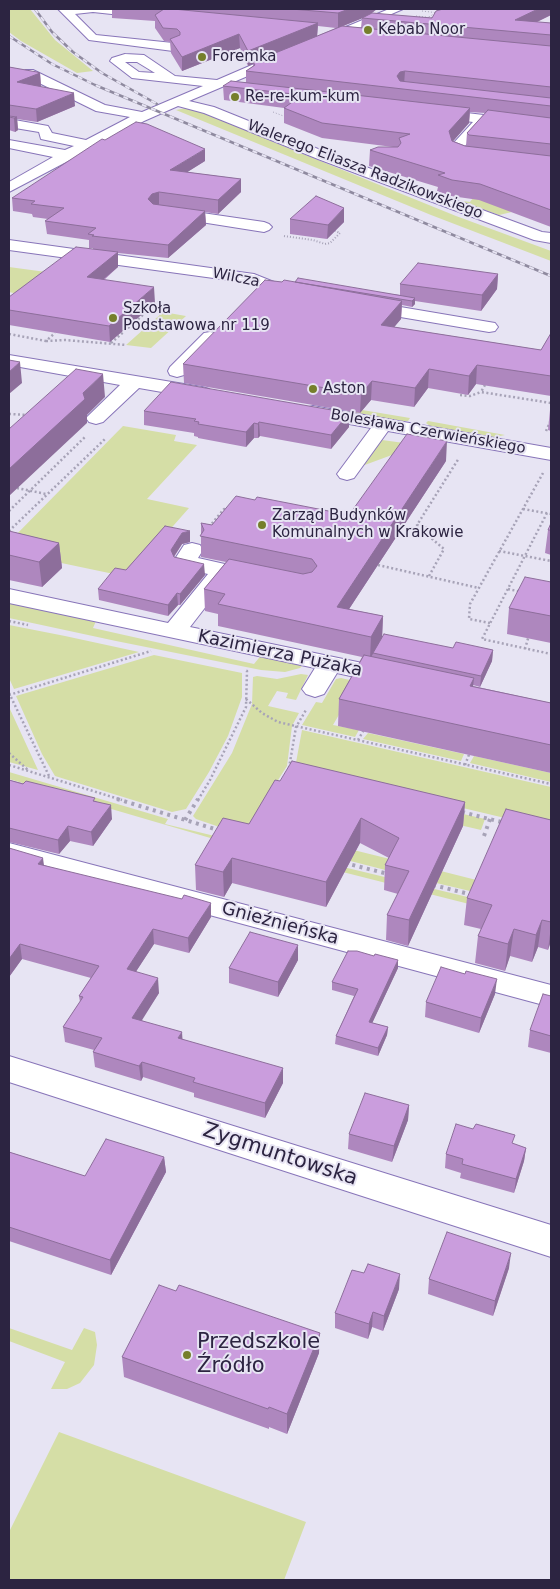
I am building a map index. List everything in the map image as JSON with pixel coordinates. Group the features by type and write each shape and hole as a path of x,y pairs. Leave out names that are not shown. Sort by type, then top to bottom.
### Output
{"street":[{"path":"64,10 92,9 162,17"},
{"path":"92,9 125,43"},
{"path":"366,36 338,34 313,38 338,34 397,9"},
{"path":"64,10 89,37 125,43 173,47"},
{"path":"9,188 144,116 293,52"},
{"path":"29,73 101,108 144,116"},
{"path":"244,74 273,77"},
{"path":"172,79 241,90"},
{"name":"Walerego Eliasza Radzikowskiego","path":"178,102 229,118 323,156 540,237 551,238"},
{"path":"424,112 551,127"},
{"path":"229,118 251,113"},
{"path":"70,141 129,114"},
{"path":"483,119 460,142 456,148 457,152 464,156 551,166"},
{"path":"9,123 43,129 46,136 89,145"},
{"path":"9,144 68,155"},
{"path":"323,156 358,154"},
{"path":"487,169 551,177"},
{"path":"416,191 444,189 460,191"},
{"path":"159,212 264,227"},
{"name":"Wilcza","path":"9,245 254,279 260,292 316,298"},
{"path":"200,288 260,292"},
{"path":"352,304 490,327"},
{"path":"177,371 224,324"},
{"path":"9,360 220,396"},
{"path":"96,418 134,382"},
{"name":"Bolesława Czerwieńskiego","path":"293,409 383,425 549,460"},
{"path":"347,474 383,425"},
{"path":"192,550 184,562 250,576"},
{"path":"174,631 223,570"},
{"name":"Kazimierza Pużaka","path":"9,596 417,683"},
{"path":"312,697 330,664"},
{"name":"Gnieźnieńska","path":"9,852 551,996"},
{"name":"Zygmuntowska","path":"9,1069 551,1240"}],"path":[{"path":"421,21 441,9"},
{"path":"422,11 446,14"},
{"path":"414,15 438,18"},
{"path":"284,236 313,240 324,244 330,243 340,233 333,230"},
{"path":"110,343 159,301"},
{"path":"46,341 55,333"},
{"path":"9,334 46,341 65,340 126,345"},
{"path":"481,392 485,385"},
{"path":"466,387 460,395 470,396 481,392 551,403"},
{"path":"9,414 31,415"},
{"path":"9,511 97,424 96,418"},
{"path":"551,420 545,431 551,432"},
{"path":"9,531 106,438"},
{"path":"428,576 444,549 431,538 433,529 418,525 463,452"},
{"path":"490,623 469,619 470,604 524,509 549,460"},
{"path":"17,488 47,494"},
{"path":"206,531 224,509 233,511"},
{"path":"524,509 549,514 482,639 551,654"},
{"path":"500,552 551,561"},
{"path":"378,565 479,588"},
{"path":"508,589 525,593"},
{"path":"9,621 34,626"},
{"path":"525,648 530,635"},
{"path":"142,649 160,653"},
{"path":"50,778 9,694 151,651"},
{"path":"185,820 210,780 246,707 247,671 241,670"},
{"path":"289,771 296,727 312,697"},
{"path":"246,699 262,713 278,722 551,784"},
{"path":"358,741 365,728"},
{"path":"466,765 470,751"},
{"path":"9,753 32,772"},
{"path":"9,766 220,830"},
{"path":"453,810 508,823"},
{"path":"484,836 490,819"},
{"path":"336,861 392,875"},
{"path":"429,884 475,896"}],"green space":[{"path":"9,9 30,9 55,40 93,71 77,73 21,41 9,32"},
{"path":"186,108 209,114 456,216 551,251 551,261 431,215 176,110"},
{"path":"476,194 512,212 499,215 456,200 470,202"},
{"path":"9,267 46,272 18,294 9,292"},
{"path":"163,312 186,316 151,348 126,345"},
{"path":"350,408 410,418 408,421 401,421 346,412"},
{"path":"428,421 505,435 495,437 430,426 426,423"},
{"path":"123,426 176,435 174,441 197,445 147,499 189,508 128,577 9,552 9,542"},
{"path":"382,440 419,445 362,466"},
{"path":"9,600 76,612 96,621 93,628 254,664 263,653 306,662 300,668 285,672 261,670 116,641 9,618"},
{"path":"9,625 139,652 14,689 9,678"},
{"path":"154,655 242,673 242,697 228,736 186,809 172,812 55,776 42,754 16,696"},
{"path":"301,674 308,675 296,700 286,698 288,693 277,691 268,706 299,713 292,726 287,766 243,835 196,819 193,816 232,753 252,704 253,677 277,679"},
{"path":"341,678 432,699 344,706 333,725 359,730 355,737 302,725 316,702 322,703 336,679"},
{"path":"9,707 38,770 9,762"},
{"path":"302,730 551,787 551,829 295,768"},
{"path":"368,733 464,754 461,761 363,739"},
{"path":"474,756 551,773 551,782 470,763"},
{"path":"9,772 168,819 165,824 480,900 477,906 224,842 9,779"},
{"path":"385,796 485,819 481,830 378,806"},
{"path":"301,837 402,862 397,873 296,847"},
{"path":"413,864 520,891 516,902 407,876"},
{"path":"9,1328 72,1350 84,1328 95,1332 97,1345 94,1365 80,1383 67,1389 51,1389 65,1362 9,1341"},
{"path":"59,1432 306,1522 284,1580 9,1580 9,1532"}],"building":[{"path":"164,9 318,23 248,51 239,34 182,57 170,39 180,35 180,32 177,29 163,28 155,15"},
{"path":"291,9 349,9 338,13"},
{"path":"443,9 538,9 515,20 551,23 551,35 362,18 372,13 432,18 436,11"},
{"path":"342,26 551,46 551,87 405,71 400,72 397,76 400,81 551,98 551,106 246,71 255,65 253,62"},
{"path":"9,67 40,73 17,82 74,93 36,109 9,105"},
{"path":"231,81 470,108 449,131 452,141 465,146 551,156 551,210 480,184 452,180 438,175 445,173 370,150 378,147 398,147 401,143 399,138 410,134 322,123 284,108 302,95 223,86"},
{"path":"488,110 551,118 551,144 469,135 467,133"},
{"path":"136,122 147,124 205,149 170,170 241,179 218,200 159,192 152,194 148,199 153,204 205,211 168,245 92,236 94,235 88,234 96,228 45,221 64,208 31,204 35,201 12,198 102,139 105,140"},
{"path":"316,196 344,208 328,225 290,219"},
{"path":"76,247 118,252 87,277 154,287 109,326 9,310 9,297"},
{"path":"418,263 498,274 482,295 400,284"},
{"path":"298,278 415,298 412,301 295,282"},
{"path":"265,280 282,282 284,280 402,301 381,325 541,350 551,333 551,376 477,365 469,376 429,369 415,388 372,381 361,394 183,364"},
{"path":"9,360 20,362 9,372"},
{"path":"76,369 103,374 83,393 85,399 9,469 9,429"},
{"path":"171,382 349,413 331,435 259,422 258,424 254,423 246,432 198,424 199,422 194,421 196,419 144,411"},
{"path":"407,434 447,441 337,607 383,616 371,637 218,604 225,594 204,589 229,559 303,574 312,572 317,566 312,559 200,536 204,530 201,523 212,525 236,496 255,500 257,497 349,515"},
{"path":"165,526 190,531 182,533 171,550 174,557 204,564 180,594 177,593 168,605 98,589 115,568 126,570"},
{"path":"9,531 59,543 39,562 9,555"},
{"path":"525,577 551,582 551,616 509,608"},
{"path":"384,634 453,648 456,642 493,650 481,676 373,653"},
{"path":"364,655 474,678 470,686 551,703 551,745 339,699"},
{"path":"292,761 465,802 409,920 387,915 409,871 385,865 399,838 361,818 326,882 232,858 223,872 195,865 223,818 249,824 275,780 280,781"},
{"path":"9,780 23,784 26,781 95,798 93,801 111,805 91,832 68,826 58,840 9,828"},
{"path":"506,809 551,820 551,922 542,920 536,935 514,929 508,944 478,936 492,905 467,898"},
{"path":"9,848 43,858 38,864 182,899 184,895 211,903 188,938 153,929 127,969 158,978 132,1018 182,1032 178,1038 283,1068 265,1103 193,1082 195,1078 142,1062 139,1066 93,1052 102,1038 63,1027 83,997 79,996 99,966 20,944 9,959"},
{"path":"250,932 298,945 278,982 229,968"},
{"path":"348,951 357,951 374,956 375,954 398,960 369,1022 388,1027 378,1048 336,1036 358,989 332,982"},
{"path":"441,967 465,974 466,971 497,979 481,1018 426,1002"},
{"path":"543,994 551,996 551,1036 530,1030"},
{"path":"365,1093 409,1105 394,1146 349,1134"},
{"path":"456,1124 473,1129 476,1124 515,1135 512,1143 526,1148 516,1179 462,1164 463,1159 446,1154"},
{"path":"106,1139 164,1157 110,1260 9,1227 9,1152 85,1176"},
{"path":"447,1232 511,1253 495,1301 429,1279"},
{"path":"368,1264 400,1274 384,1316 373,1312 369,1324 335,1313 352,1270 364,1273"},
{"path":"159,1285 176,1291 179,1285 320,1333 287,1414 122,1357"}],"railway":[{"path":"35,9 52,32 73,52 102,73 157,104"},
{"path":"9,36 52,64 95,85 551,276"}],"place":[{"name":"Kebab Noor","path":"368,30"},
{"name":"Foremka","path":"202,57"},
{"name":"Re-re-kum-kum","path":"235,97"},
{"name":"Szkoła Podstawowa nr 119","path":"113,318"},
{"name":"Aston","path":"313,389"},
{"name":"Zarząd Budynków Komunalnych w Krakowie","path":"262,525"},
{"name":"Przedszkole Źródło","path":"187,1355"}]}
